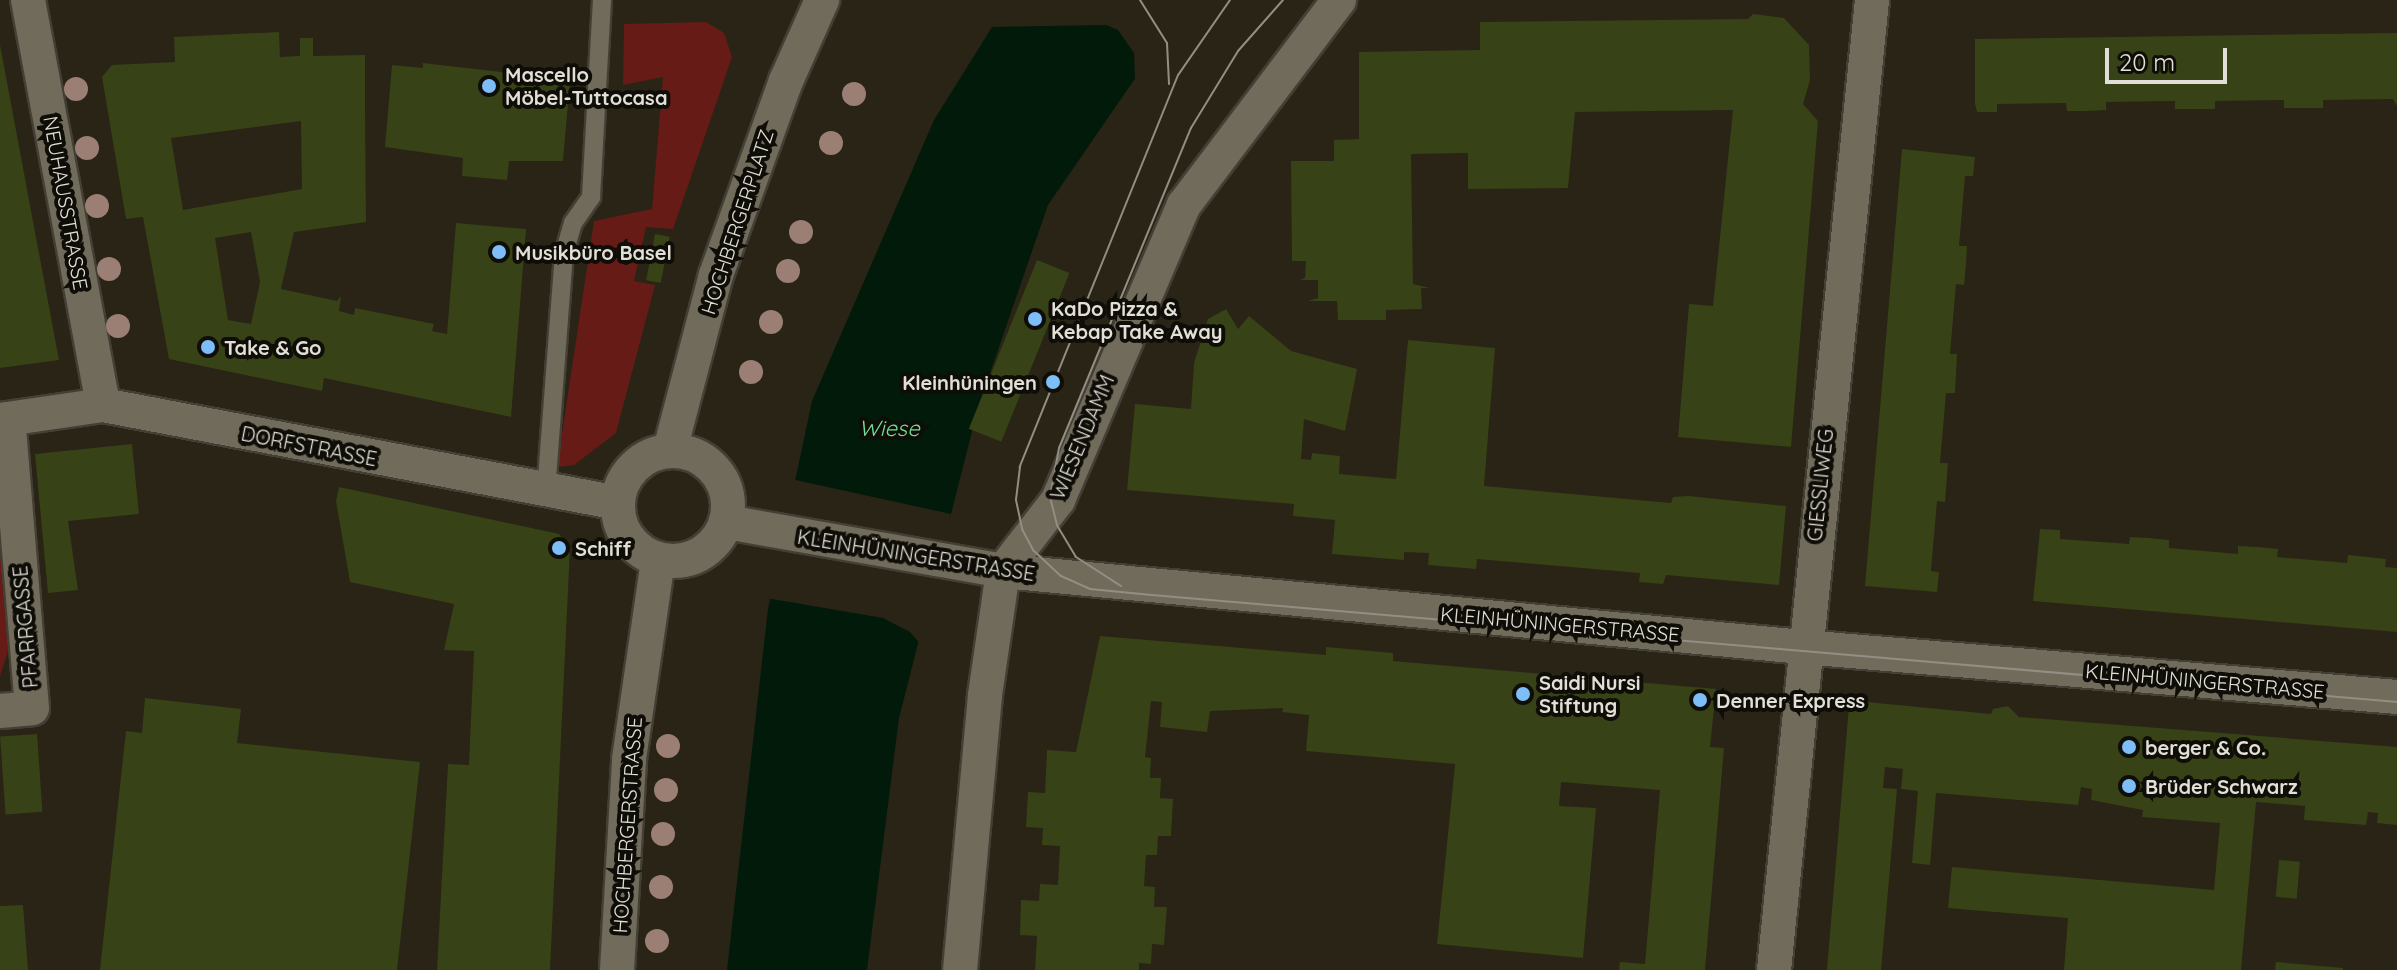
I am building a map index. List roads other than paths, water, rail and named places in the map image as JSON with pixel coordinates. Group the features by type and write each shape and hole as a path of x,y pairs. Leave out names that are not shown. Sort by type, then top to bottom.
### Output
{"street":[{"name":"NEUHAUSSTRASSE","path":"28,0 103,405"},
{"name":"HOCHBERGERPLATZ","path":"670,450 716,275 786,81 822,0"},
{"name":"WIESENDAMM","path":"960,970 985,695 1003,571 1058,500 1153,267 1184,205 1339,0"},
{"name":"GIESSLIWEG","path":"1774,970 1803,647 1872,0"},
{"name":"DORFSTRASSE","path":"4,419 103,405 546,492 618,503"},
{"name":"PFARRGASSE","path":"0,711 32,708 4,419"},
{"path":"670,450 685,452 712,466 726,492 737,524 699,554 675,561 658,559 633,544 618,503 628,473 640,461 670,450"},
{"name":"KLEINHÜNINGERSTRASSE","path":"737,524 1003,571 1803,647 2397,697"},
{"name":"HOCHBERGERSTRASSE","path":"617,970 629,759 658,559"}],"lane":[{"path":"546,492 564,254 573,223 591,197 602,0"}],"water":[{"name":"Wiese","path":"1009,0 1189,0 1048,205 978,408 899,718 867,970 727,970 768,609 812,401 934,120"}],"tram line":[{"path":"1140,0 1167,43 1169,84"},
{"path":"1230,0 1178,75 1020,467 1016,500 1022,529 1033,550 1061,576 1090,589 1152,595 2397,702"},
{"path":"1121,586 1076,557 1057,525 1050,497 1059,448 1191,128 1238,51 1283,0"}],"place":[{"name":"Mascello Möbel-Tuttocasa","path":"489,86"},
{"name":"Musikbüro Basel","path":"499,252"},
{"name":"KaDo Pizza & Kebap Take Away","path":"1035,319"},
{"name":"Take & Go","path":"208,347"},
{"name":"Kleinhüningen","path":"1053,382"},
{"name":"Schiff","path":"559,548"},
{"name":"Saidi Nursi Stiftung","path":"1523,694"},
{"name":"Denner Express","path":"1700,700"},
{"name":"berger & Co.","path":"2129,747"},
{"name":"Brüder Schwarz","path":"2129,786"}]}
